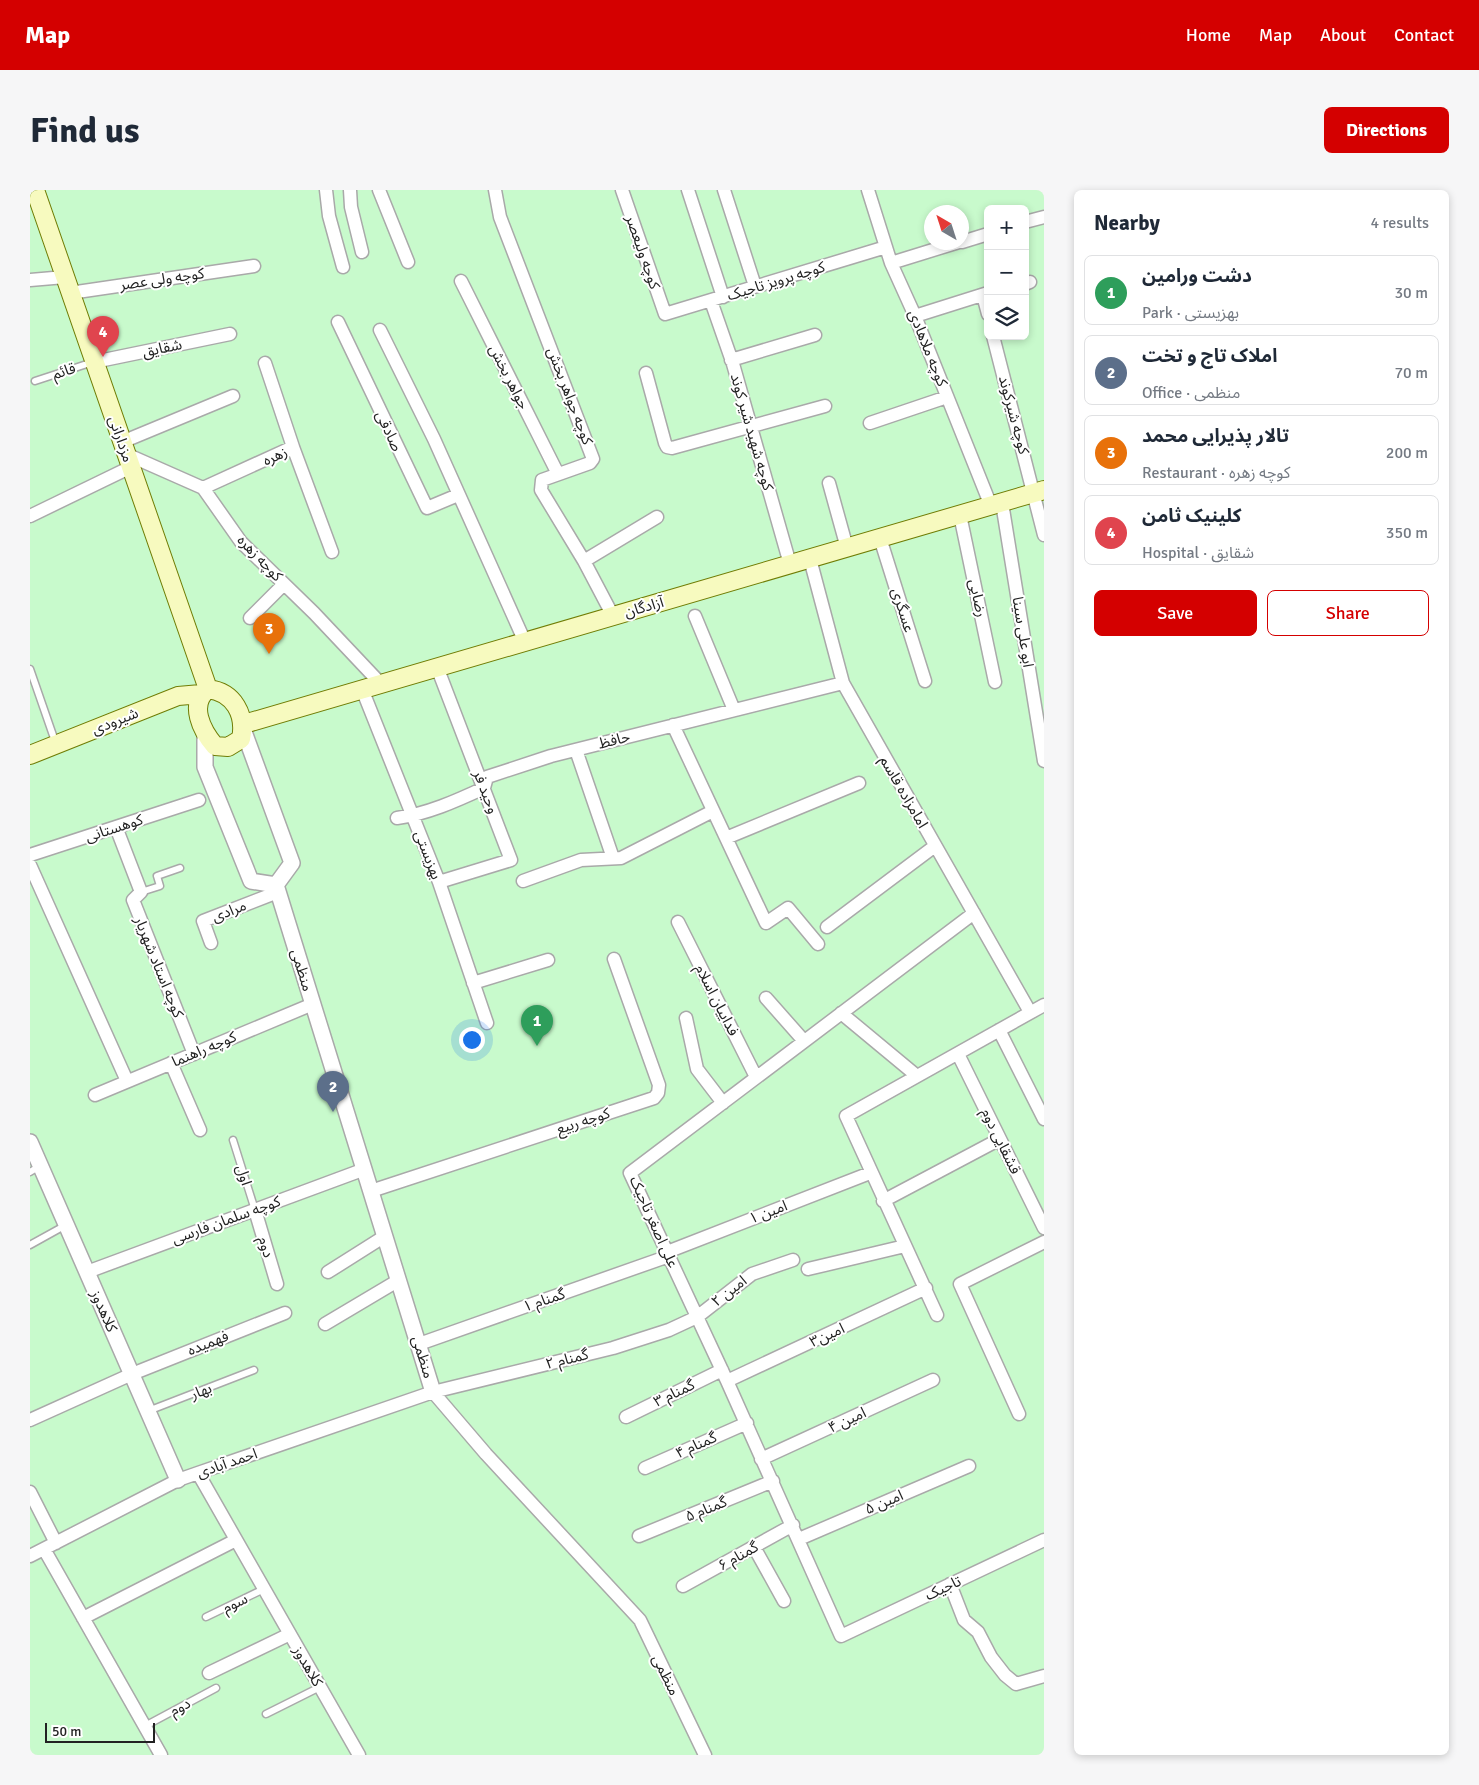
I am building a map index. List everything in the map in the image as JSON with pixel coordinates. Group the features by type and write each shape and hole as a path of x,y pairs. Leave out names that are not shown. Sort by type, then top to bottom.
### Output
{"main road":[{"name":"مزدارانی","path":"34,190 126,454 204,692"},
{"name":"آزادگان","path":"243,727 437,667 1039,492"},
{"path":"217,690 226,695 234,704 243,727 241,739 235,744 221,748 215,746 205,735 198,714 198,702 204,692 217,690"},
{"name":"شیرودی","path":"30,755 178,696 204,692"}],"street":[{"path":"326,190 333,232 343,267"},
{"path":"350,190 351,207 362,252"},
{"path":"379,190 408,262"},
{"name":"کوچه جواهر بخش","path":"496,190 500,217 593,460 590,463 542,480 541,490 584,561 613,616"},
{"name":"کوچه ولیعصر","path":"622,190 665,314"},
{"name":"کوچه شهید شیر کوند","path":"688,190 731,360 790,564"},
{"path":"724,190 755,286"},
{"name":"کوچه ملاهادی","path":"868,190 891,263 996,504"},
{"path":"1029,221 1044,217"},
{"path":"969,239 984,235"},
{"name":"کوچه پرویز تاجیک","path":"665,314 886,247"},
{"path":"891,263 934,250"},
{"name":"کوچه ولی عصر","path":"67,285 254,266"},
{"path":"30,280 67,285"},
{"name":"جواهر بخش","path":"461,281 558,474"},
{"path":"915,316 984,294"},
{"name":"صادقی","path":"338,322 426,508 458,494"},
{"path":"380,330 434,439 525,642"},
{"name":"شقایق","path":"94,362 230,334"},
{"path":"731,360 815,335"},
{"name":"کوچه شیرکوند","path":"995,340 1039,492 1044,535"},
{"name":"زهره","path":"203,488 293,447 265,363"},
{"path":"646,373 667,447 672,448 825,406"},
{"path":"30,516 126,454 233,396"},
{"path":"870,423 948,397"},
{"path":"293,447 332,552"},
{"path":"126,454 203,488"},
{"path":"829,483 847,548"},
{"name":"کوچه زهره","path":"203,488 241,542 380,684"},
{"name":"ابو علی سینا","path":"996,504 1044,761"},
{"name":"رضایی","path":"960,515 995,682"},
{"path":"584,561 657,517"},
{"name":"عسگری","path":"880,538 925,681"},
{"name":"امامزاده قاسم","path":"810,559 842,683 1030,1012"},
{"path":"250,618 284,584"},
{"path":"695,616 734,710"},
{"name":"وحید فر","path":"437,667 511,860 439,882"},
{"name":"حافظ","path":"397,818 413,816 484,788 487,777 576,750 842,683"},
{"name":"بهزیستی","path":"362,690 439,882 487,1023"},
{"path":"673,726 766,923 788,908 818,944"},
{"path":"205,735 205,767 251,881 277,888 292,863 243,727"},
{"path":"576,750 613,858"},
{"path":"726,838 859,783"},
{"name":"کوهستانی","path":"30,855 199,800"},
{"path":"523,881 582,860 621,858 713,811"},
{"name":"کوچه استاد شهریار","path":"116,827 141,892 133,900 194,1054"},
{"path":"826,927 935,846"},
{"path":"30,865 127,1081"},
{"name":"مرادی","path":"210,943 203,921 277,888"},
{"name":"منظمی","path":"277,888 434,1392 486,1454 640,1620 705,1755"},
{"name":"علی اصغر تاجیک","path":"841,1636 793,1525 761,1459 747,1423 630,1173 974,913"},
{"name":"فداییان اسلام","path":"678,922 756,1077"},
{"name":"کوچه ربیع","path":"371,1191 654,1098 658,1093 659,1085 614,959"},
{"path":"473,983 548,960"},
{"path":"766,998 804,1041"},
{"name":"کوچه راهنما","path":"95,1095 313,1004"},
{"path":"937,1315 926,1288 870,1173 846,1116 1044,1005"},
{"path":"841,1013 917,1076"},
{"path":"686,1018 697,1069 723,1102"},
{"path":"999,1030 1044,1119"},
{"name":"قشقایی دوم","path":"958,1054 1044,1228"},
{"path":"171,1063 200,1130"},
{"path":"883,1201 1000,1139"},
{"name":"کلاهدوز","path":"30,1142 35,1169 66,1224 178,1480"},
{"name":"کوچه سلمان فارسی","path":"87,1272 364,1169"},
{"name":"امین ۱","path":"668,1254 870,1173"},
{"name":"دوم","path":"255,1210 277,1284"},
{"path":"328,1272 385,1236"},
{"path":"1019,1414 960,1284 1044,1242"},
{"path":"808,1269 905,1246"},
{"name":"گمنام ۱","path":"419,1344 668,1254"},
{"name":"امین ۲","path":"697,1317 752,1274 793,1260"},
{"path":"325,1324 400,1280"},
{"name":"امین۳","path":"725,1375 926,1288"},
{"name":"فهمیده","path":"30,1420 132,1374 285,1313"},
{"name":"گمنام ۲","path":"434,1392 613,1348 669,1330 697,1317"},
{"name":"گمنام ۳","path":"626,1417 725,1375"},
{"name":"امین ۴","path":"761,1459 933,1380"},
{"name":"احمد آبادی","path":"30,1556 178,1480 434,1392"},
{"name":"گمنام ۴","path":"645,1468 747,1423"},
{"name":"امین ۵","path":"799,1539 968,1466"},
{"name":"کلاهدوز","path":"198,1473 360,1755"},
{"name":"گمنام ۵","path":"639,1536 773,1481"},
{"path":"30,1492 56,1542"},
{"name":"گمنام ۶","path":"683,1586 793,1525"},
{"path":"83,1618 236,1540"},
{"name":"تاجیک","path":"841,1636 1044,1540"},
{"path":"754,1547 784,1601"},
{"path":"44,1549 161,1755"},
{"path":"950,1584 964,1620 978,1632 991,1657 1005,1675 1016,1684 1038,1678"},
{"path":"209,1673 290,1634"}],"lane":[{"name":"قائم","path":"35,381 94,362"},
{"path":"30,669 56,745"},
{"path":"141,892 160,886 157,876 180,868"},
{"name":"اول","path":"232,1140 255,1210"},
{"path":"30,1245 66,1224"},
{"name":"بهار","path":"148,1411 254,1370"},
{"name":"سوم","path":"206,1617 264,1588"},
{"path":"266,1714 320,1687"},
{"name":"دوم","path":"144,1726 216,1688"}],"green space":[{"path":"30,190 1044,190 1044,1755 30,1755"}],"place":[{"name":"کلینیک ثامن","path":"103,357"},
{"name":"تالار پذیرایی محمد","path":"269,654"},
{"name":"دشت ورامین","path":"537,1046"},
{"name":"املاک تاج و تخت","path":"333,1112"}]}
